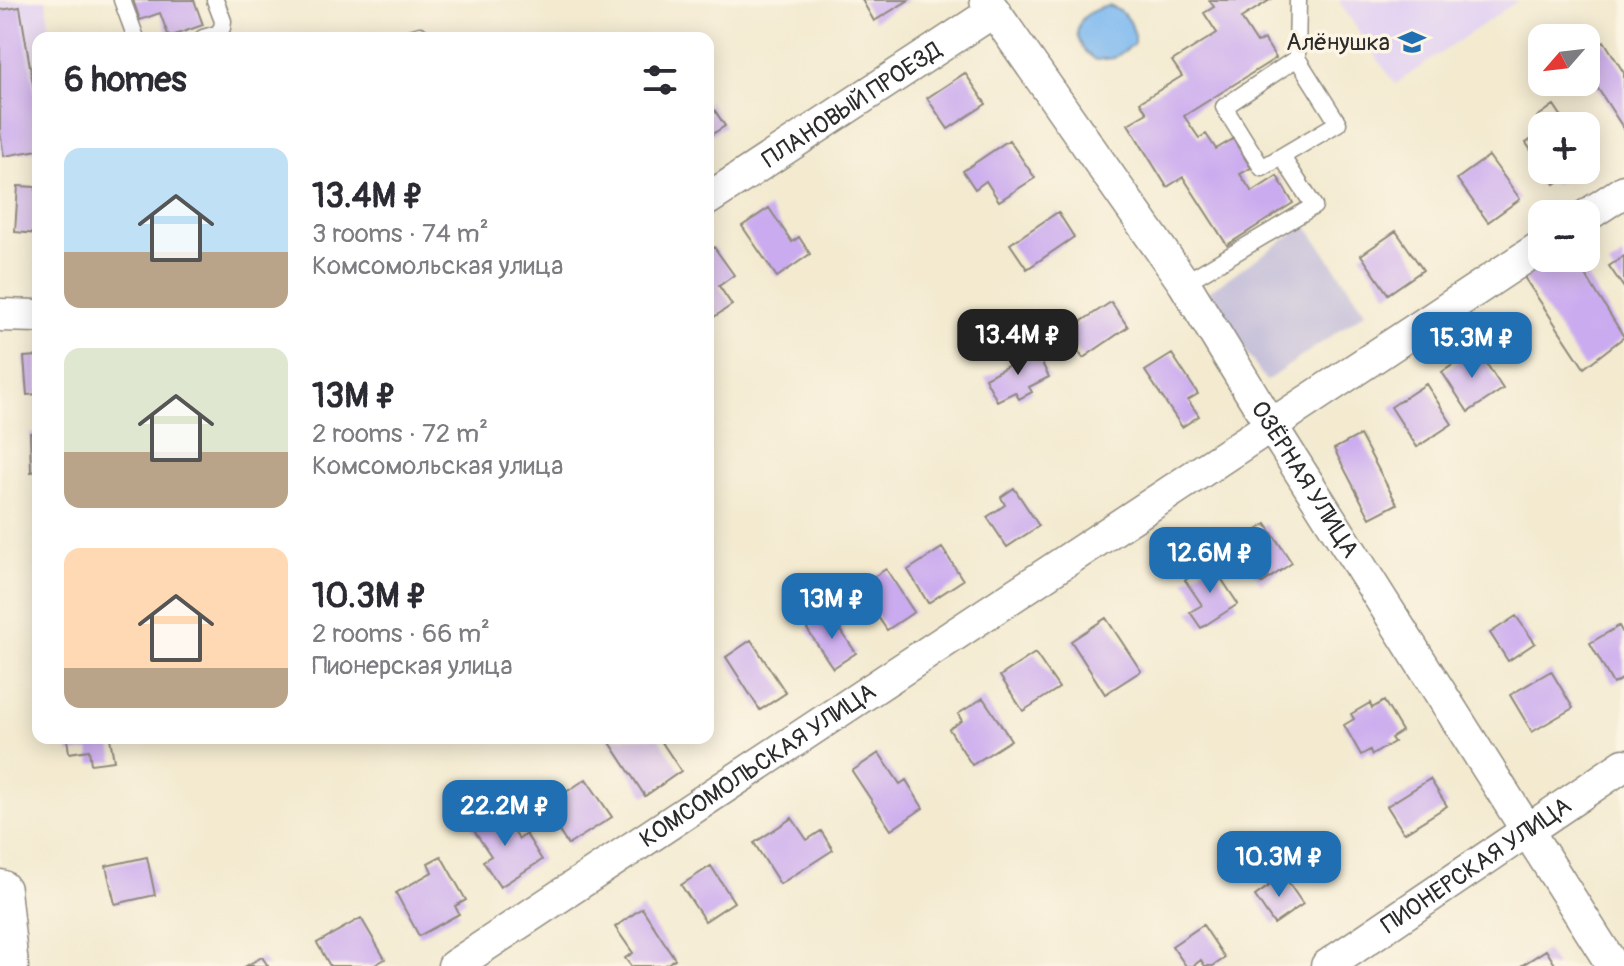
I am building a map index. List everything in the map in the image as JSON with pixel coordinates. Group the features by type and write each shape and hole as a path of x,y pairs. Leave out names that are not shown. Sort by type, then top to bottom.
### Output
{"street":[{"name":"ПЛАНОВЫЙ ПРОЕЗД","path":"714,195 997,4"},
{"name":"ОЗЁРНАЯ УЛИЦА","path":"997,4 1184,283 1613,966"},
{"path":"1600,207 1624,191"},
{"name":"КОМСОМОЛЬСКАЯ УЛИЦА","path":"454,966 1528,255"},
{"path":"0,315 32,316"},
{"name":"ПИОНЕРСКАЯ УЛИЦА","path":"1327,966 1624,765"},
{"path":"1,910 8,966"}],"lane":[{"path":"122,0 134,32"},
{"path":"215,0 223,21 219,32"},
{"path":"1297,58 1224,107 1262,168 1338,123 1297,58 1298,0"},
{"path":"1184,283 1314,206 1282,157"}],"shaded area":[{"path":"0,0 46,0 50,32 32,32 32,149 0,154"},
{"name":"Алёнушка","path":"1338,0 1519,0 1395,84"},
{"path":"1306,225 1366,312 1266,381 1206,293"}],"water":[{"path":"1109,6 1129,20 1134,44 1114,58 1096,60 1080,44 1078,27 1088,14"}],"building":[{"path":"133,0 194,0 203,25 183,32 167,32 160,13 140,20"},
{"path":"862,0 909,0 874,21"},
{"path":"1209,0 1270,0 1241,18 1257,43 1264,39 1276,58 1184,116 1199,138 1206,134 1216,149 1233,139 1251,168 1240,174 1252,192 1277,176 1293,203 1227,245 1183,177 1167,187 1128,124 1147,113 1140,102 1182,76 1172,61 1217,33 1204,13 1214,7"},
{"path":"20,7 32,78 32,151 4,156 0,131 0,10"},
{"path":"1604,41 1624,73 1624,129 1600,92 1600,43"},
{"path":"965,73 986,104 948,129 927,98"},
{"path":"1554,105 1559,112 1544,112"},
{"path":"714,109 725,126 714,133"},
{"path":"1009,140 1035,178 999,201 986,181 975,189 963,171"},
{"path":"1489,156 1520,199 1488,222 1457,179"},
{"path":"18,186 32,187 32,233 15,232"},
{"path":"769,208 792,242 799,237 810,254 777,277 742,226"},
{"path":"1058,212 1074,237 1027,269 1010,244"},
{"path":"1396,231 1423,270 1388,294 1361,255"},
{"path":"714,247 734,275 719,286 732,305 714,317"},
{"path":"1624,256 1624,288 1609,266"},
{"path":"1528,270 1584,272 1624,337 1584,368 1522,274"},
{"path":"1111,302 1128,327 1083,358 1065,332"},
{"path":"1477,349 1503,389 1468,412 1442,372"},
{"path":"1036,351 1049,377 1029,387 1032,392 1019,399 1015,392 997,401 985,378"},
{"path":"1172,354 1198,394 1188,400 1199,416 1182,427 1145,371"},
{"path":"32,356 32,395 27,395 24,357"},
{"path":"1426,384 1452,424 1417,447 1391,407"},
{"path":"30,433 32,433 31,472"},
{"path":"1360,435 1397,504 1370,518 1334,449"},
{"path":"1014,488 1039,526 1007,547 987,517 1005,505 1001,497"},
{"path":"1266,524 1292,563 1261,584 1235,545"},
{"path":"942,548 963,580 928,603 908,570"},
{"path":"1211,563 1238,604 1201,628 1190,612 1202,605 1185,580"},
{"path":"886,569 914,612 887,630 858,587"},
{"path":"830,614 856,653 833,668 807,629"},
{"path":"1516,616 1535,643 1508,661 1490,633"},
{"path":"1106,618 1141,671 1105,694 1071,641"},
{"path":"1619,626 1624,635 1624,678 1613,684 1590,643"},
{"path":"751,640 786,693 760,710 726,657"},
{"path":"1035,653 1059,688 1023,711 1000,676"},
{"path":"1551,671 1573,708 1532,732 1510,695"},
{"path":"983,698 1011,740 972,765 949,729 962,721 958,714"},
{"path":"1384,701 1402,731 1391,738 1394,742 1372,755 1370,750 1361,755 1344,725 1354,719 1351,714 1370,703 1372,708"},
{"path":"68,744 111,744 114,761 91,764 89,750 69,753"},
{"path":"611,744 663,744 681,771 645,796"},
{"path":"879,753 900,784 906,780 923,808 891,830 852,771"},
{"path":"586,779 612,817 568,845 543,807"},
{"path":"1430,779 1447,806 1404,833 1387,806"},
{"path":"499,807 519,839 526,834 542,860 500,887 483,861 491,856 471,826"},
{"path":"792,818 807,840 821,831 833,850 780,884 754,843"},
{"path":"441,856 466,900 455,906 459,914 419,936 396,893 432,872 428,863"},
{"path":"147,857 155,895 115,904 106,866"},
{"path":"711,866 734,902 705,921 681,885"},
{"path":"1281,872 1303,904 1274,924 1255,896 1269,886 1266,882"},
{"path":"642,908 675,959 664,966 631,966 625,958 633,953 615,927"},
{"path":"361,918 385,959 373,966 330,966 317,943"},
{"path":"1203,925 1225,958 1213,966 1205,966 1201,960 1193,966 1186,966 1172,946"},
{"path":"1546,950 1556,966 1521,966"},
{"path":"262,957 268,966 246,966"}],"place":[{"name":"Алёнушка","path":"1412,42"}]}
